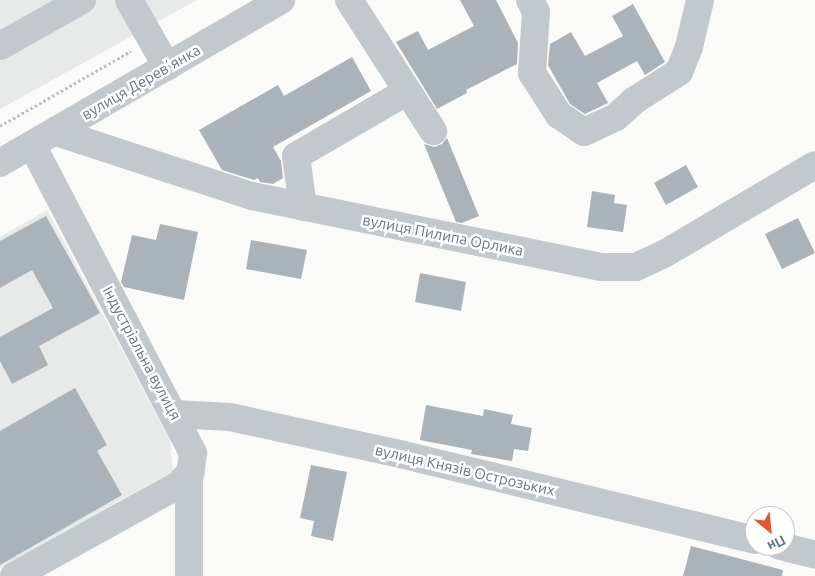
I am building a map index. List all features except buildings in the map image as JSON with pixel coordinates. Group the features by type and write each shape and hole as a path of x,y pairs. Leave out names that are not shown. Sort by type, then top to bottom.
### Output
{"street":[{"path":"0,46 82,0"},
{"path":"130,0 167,67"},
{"name":"вулиця Деревʼянка","path":"0,163 281,0"},
{"path":"349,0 406,92 433,131"},
{"path":"530,0 536,12 532,73 559,115 584,132 616,117 635,100 679,72 689,47 700,0"},
{"path":"303,207 296,156 406,92"},
{"name":"вулиця Пилипа Орлика","path":"56,132 252,196 601,267 636,267 664,254 815,165"},
{"name":"Індустріальна вулиця","path":"32,144 194,453 191,471 189,576"},
{"name":"вулиця Князів Острозьких","path":"174,414 230,417 404,455 745,538"},
{"path":"14,576 180,484 191,471"},
{"path":"795,550 815,555"}],"path":[{"path":"0,126 139,46 152,41"}],"shaded area":[{"path":"0,0 197,0 0,109"},
{"path":"47,210 170,440 173,471 0,568 0,237"}]}
